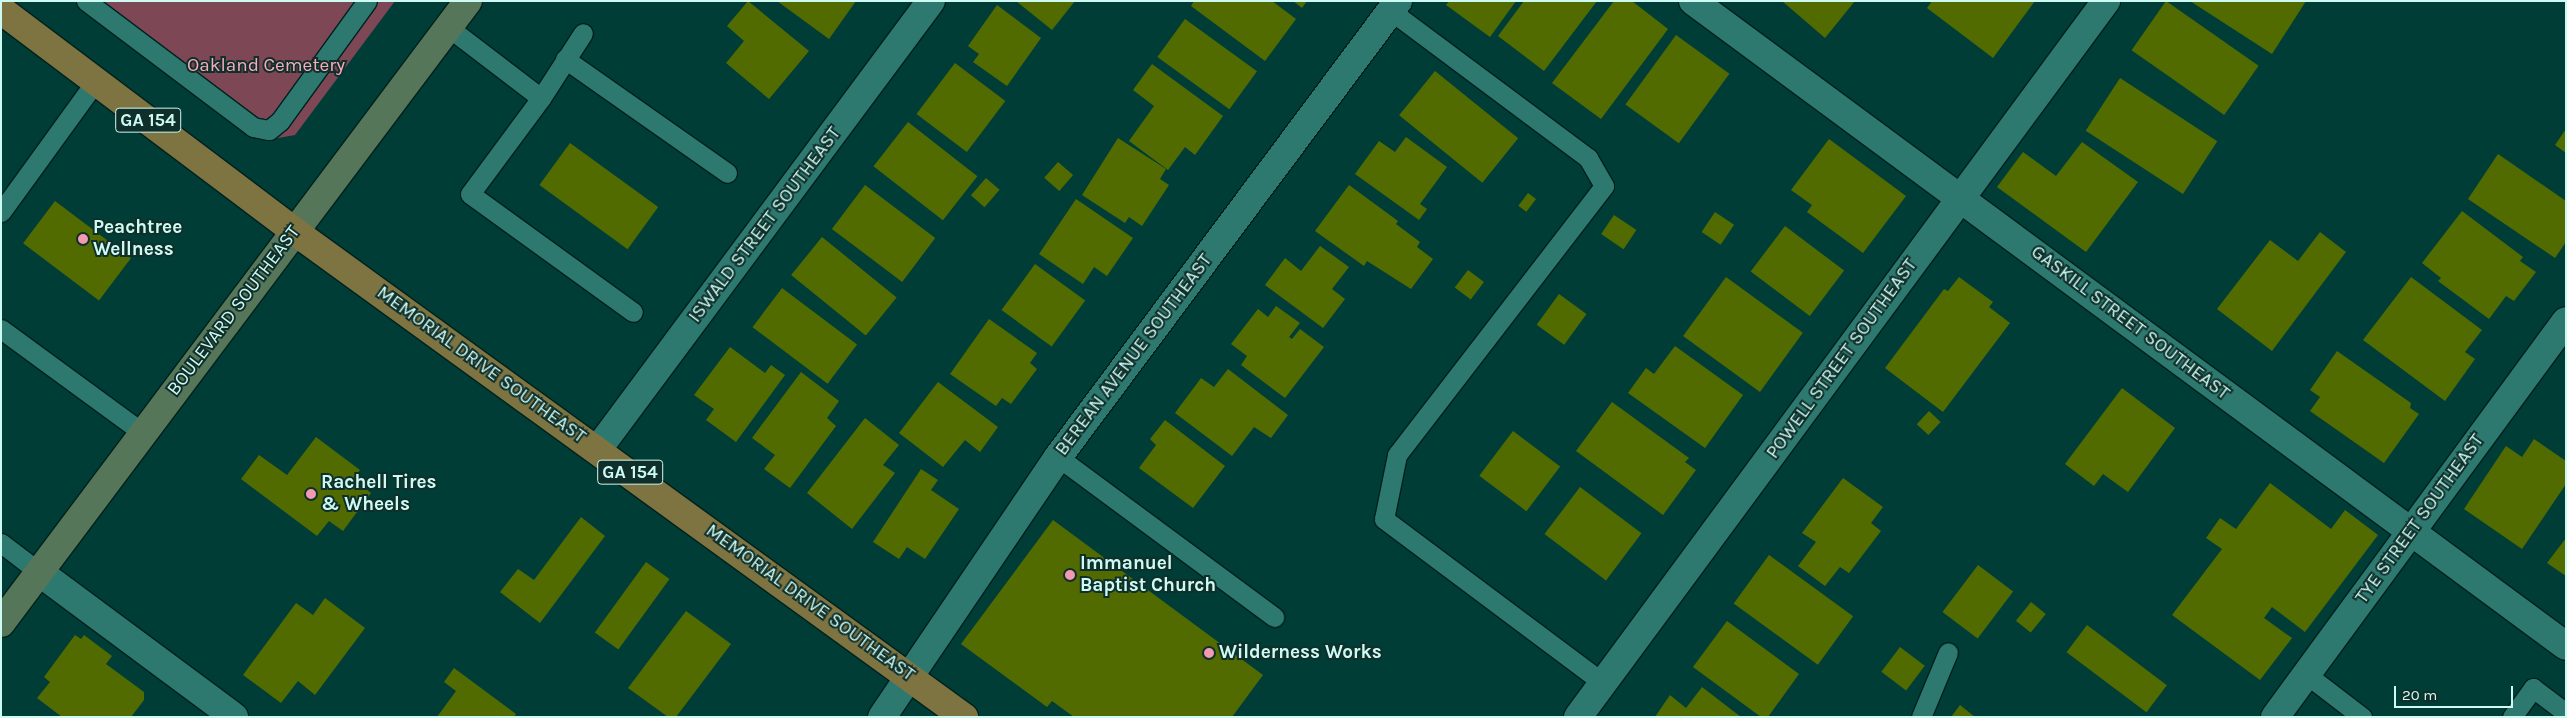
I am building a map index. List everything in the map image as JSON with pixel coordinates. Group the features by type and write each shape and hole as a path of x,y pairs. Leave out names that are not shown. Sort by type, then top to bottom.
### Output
{"main road":[{"name":"BOULEVARD SOUTHEAST","path":"1,623 468,1"},
{"name":"MEMORIAL DRIVE SOUTHEAST","path":"1,10 294,231 910,675 964,717"}],"street":[{"name":"ISWALD STREET SOUTHEAST","path":"598,449 931,1"},
{"name":"GASKILL STREET SOUTHEAST","path":"1693,1 2566,646"},
{"name":"POWELL STREET SOUTHEAST","path":"1578,717 2106,1"},
{"name":"BEREAN AVENUE SOUTHEAST","path":"882,717 1058,457 1394,6"},
{"name":"TYE STREET SOUTHEAST","path":"2275,717 2566,321"},
{"path":"39,572 234,717"}],"lane":[{"path":"86,1 253,127 269,130 280,121 367,1"},
{"path":"1394,6 1588,158 1604,186 1397,455 1384,519 1603,683"},
{"path":"448,27 541,98"},
{"path":"583,33 541,98 470,194 633,312"},
{"path":"565,59 727,173"},
{"path":"1,212 96,81"},
{"path":"1,329 143,433"},
{"path":"1058,457 1274,617"},
{"path":"1,543 39,572"},
{"path":"1921,717 1948,652"},
{"path":"2306,674 2362,717"},
{"path":"2512,717 2532,688 2566,713"}],"green space":[{"name":"Oakland Cemetery","path":"74,1 395,1 295,135 267,140 257,139"}],"building":[{"path":"748,1 809,51 769,99 726,63 744,41 727,26"},
{"path":"777,1 856,1 829,39"},
{"path":"1016,1 1075,1 1052,30"},
{"path":"1194,1 1272,1 1296,19 1265,61 1191,6"},
{"path":"1293,1 1307,1 1302,8"},
{"path":"1449,1 1516,1 1490,37 1446,5"},
{"path":"1524,1 1597,1 1544,71 1498,36"},
{"path":"1614,1 1632,1 1668,29 1601,119 1552,83"},
{"path":"1782,1 1855,1 1825,38"},
{"path":"1932,1 2035,1 1993,58 1927,8"},
{"path":"2166,1 2259,66 2224,115 2132,50"},
{"path":"2190,1 2306,1 2272,54"},
{"path":"997,5 1041,38 1007,86 973,62 979,54 968,46"},
{"path":"1185,19 1257,71 1229,109 1157,57"},
{"path":"1676,35 1729,74 1679,143 1625,105"},
{"path":"955,63 1005,101 967,152 916,114"},
{"path":"1152,64 1223,116 1195,155 1185,147 1168,170 1129,141 1154,106 1133,90"},
{"path":"1435,71 1518,138 1482,183 1399,115"},
{"path":"2120,78 2217,141 2183,194 2086,131"},
{"path":"908,122 977,176 943,220 874,166"},
{"path":"2566,129 2566,153 2555,145"},
{"path":"1406,137 1447,167 1420,204 1427,209 1419,220 1355,174 1379,141 1395,152"},
{"path":"1118,138 1166,169 1160,179 1169,185 1142,226 1129,217 1125,223 1082,195"},
{"path":"1829,139 1906,196 1863,253 1807,212 1812,205 1791,190"},
{"path":"2082,142 2138,182 2086,252 1997,187 2023,152 2056,176"},
{"path":"570,143 658,207 628,249 539,185"},
{"path":"2498,154 2566,201 2566,242 2555,258 2468,199"},
{"path":"1058,162 1073,175 1059,191 1044,178"},
{"path":"986,178 1000,190 984,207 971,195"},
{"path":"865,185 935,238 902,282 832,229"},
{"path":"1349,185 1398,221 1396,224 1420,242 1417,247 1433,259 1411,289 1367,261 1364,266 1315,231"},
{"path":"1528,193 1536,199 1526,212 1518,206"},
{"path":"1076,199 1133,238 1107,276 1094,267 1083,284 1039,254"},
{"path":"55,201 131,258 99,301 23,243"},
{"path":"2462,211 2523,257 2520,261 2536,272 2514,301 2506,296 2489,319 2438,281 2441,278 2422,263"},
{"path":"1715,212 1734,225 1721,245 1702,232"},
{"path":"1614,215 1636,230 1624,249 1601,234"},
{"path":"1785,226 1844,271 1810,316 1751,272"},
{"path":"2320,232 2346,252 2272,351 2217,309 2270,240 2298,261"},
{"path":"822,237 897,297 866,335 791,275"},
{"path":"1320,246 1349,267 1332,289 1345,299 1323,328 1265,285 1285,258 1301,271"},
{"path":"1035,264 1085,300 1052,347 1001,310"},
{"path":"1468,270 1484,282 1471,300 1455,288"},
{"path":"1726,277 1803,333 1760,392 1683,336"},
{"path":"1959,277 1993,302 1989,307 2010,323 1943,412 1885,368 1944,289 1948,291"},
{"path":"2411,277 2482,330 2465,352 2475,359 2445,401 2363,340"},
{"path":"782,288 857,345 828,384 753,327"},
{"path":"1559,294 1587,314 1564,345 1537,325"},
{"path":"1276,306 1300,323 1289,337 1292,339 1300,329 1324,347 1285,398 1241,365 1247,356 1231,344 1258,309 1268,317"},
{"path":"989,319 1037,353 1030,363 1037,369 1011,404 1002,398 996,406 950,374"},
{"path":"1675,346 1743,395 1705,448 1628,393 1646,368 1654,374"},
{"path":"730,347 765,373 771,365 785,375 736,442 706,420 714,409 694,395"},
{"path":"2337,351 2411,403 2410,408 2419,414 2384,463 2310,411 2320,397 2310,390"},
{"path":"1228,369 1288,415 1271,438 1254,427 1232,456 1175,413 1201,378 1214,387"},
{"path":"801,372 839,401 827,418 836,426 790,488 764,469 775,455 752,438"},
{"path":"938,382 998,427 980,452 965,440 943,467 899,433"},
{"path":"2122,388 2175,428 2128,492 2103,474 2094,486 2065,464"},
{"path":"1612,402 1689,458 1685,462 1696,470 1663,515 1576,451"},
{"path":"1929,411 1941,422 1928,435 1917,424"},
{"path":"865,418 899,445 883,465 895,473 852,529 807,493"},
{"path":"1165,420 1225,466 1193,508 1139,468 1156,445 1150,439"},
{"path":"1513,431 1560,467 1526,511 1479,476"},
{"path":"316,437 360,470 353,479 371,493 343,531 329,521 317,536 241,479 259,455 287,475"},
{"path":"2534,439 2566,461 2566,484 2522,549 2464,509 2506,446 2522,457"},
{"path":"921,469 938,480 931,490 959,509 925,559 907,547 899,559 873,542"},
{"path":"1843,478 1883,507 1871,523 1881,531 1849,573 1840,567 1825,586 1798,566 1816,542 1802,533"},
{"path":"2270,483 2331,529 2345,510 2378,535 2305,632 2272,607 2264,618 2292,638 2260,680 2172,615 2222,549 2206,538 2220,518 2236,529"},
{"path":"1580,487 1641,533 1606,580 1544,534"},
{"path":"581,517 605,536 540,623 500,592 518,569 534,580"},
{"name":"Immanuel Baptist Church","path":"1053,520 1263,675 1232,717 1074,717 1052,701 1047,707 961,644"},
{"path":"2566,538 2566,576 2547,563"},
{"path":"1769,555 1853,616 1818,665 1734,604"},
{"path":"646,562 669,579 618,649 595,632"},
{"path":"1978,565 2013,591 1978,639 1942,612"},
{"path":"325,598 365,628 315,695 298,681 281,703 243,675 296,603 313,615"},
{"path":"2031,602 2046,614 2031,633 2016,621"},
{"path":"686,611 731,644 676,717 668,717 628,688"},
{"path":"1727,621 1799,674 1768,717 1761,717 1693,667"},
{"path":"2087,625 2167,685 2146,712 2067,652"},
{"path":"75,635 81,639 84,635 112,656 106,664 144,692 144,700 131,717 62,717 37,698 50,682 44,677"},
{"path":"1900,647 1925,666 1906,690 1881,672"},
{"path":"454,668 516,714 514,717 437,717 456,691 444,682"},
{"path":"1702,687 1741,717 1655,717 1670,695 1686,708"},
{"path":"1960,705 1975,717 1951,717"}],"place":[{"name":"Peachtree Wellness","path":"83,239"},
{"name":"Rachell Tires & Wheels","path":"311,494"},
{"name":"Immanuel Baptist Church","path":"1070,575"},
{"name":"Wilderness Works","path":"1209,653"}]}
